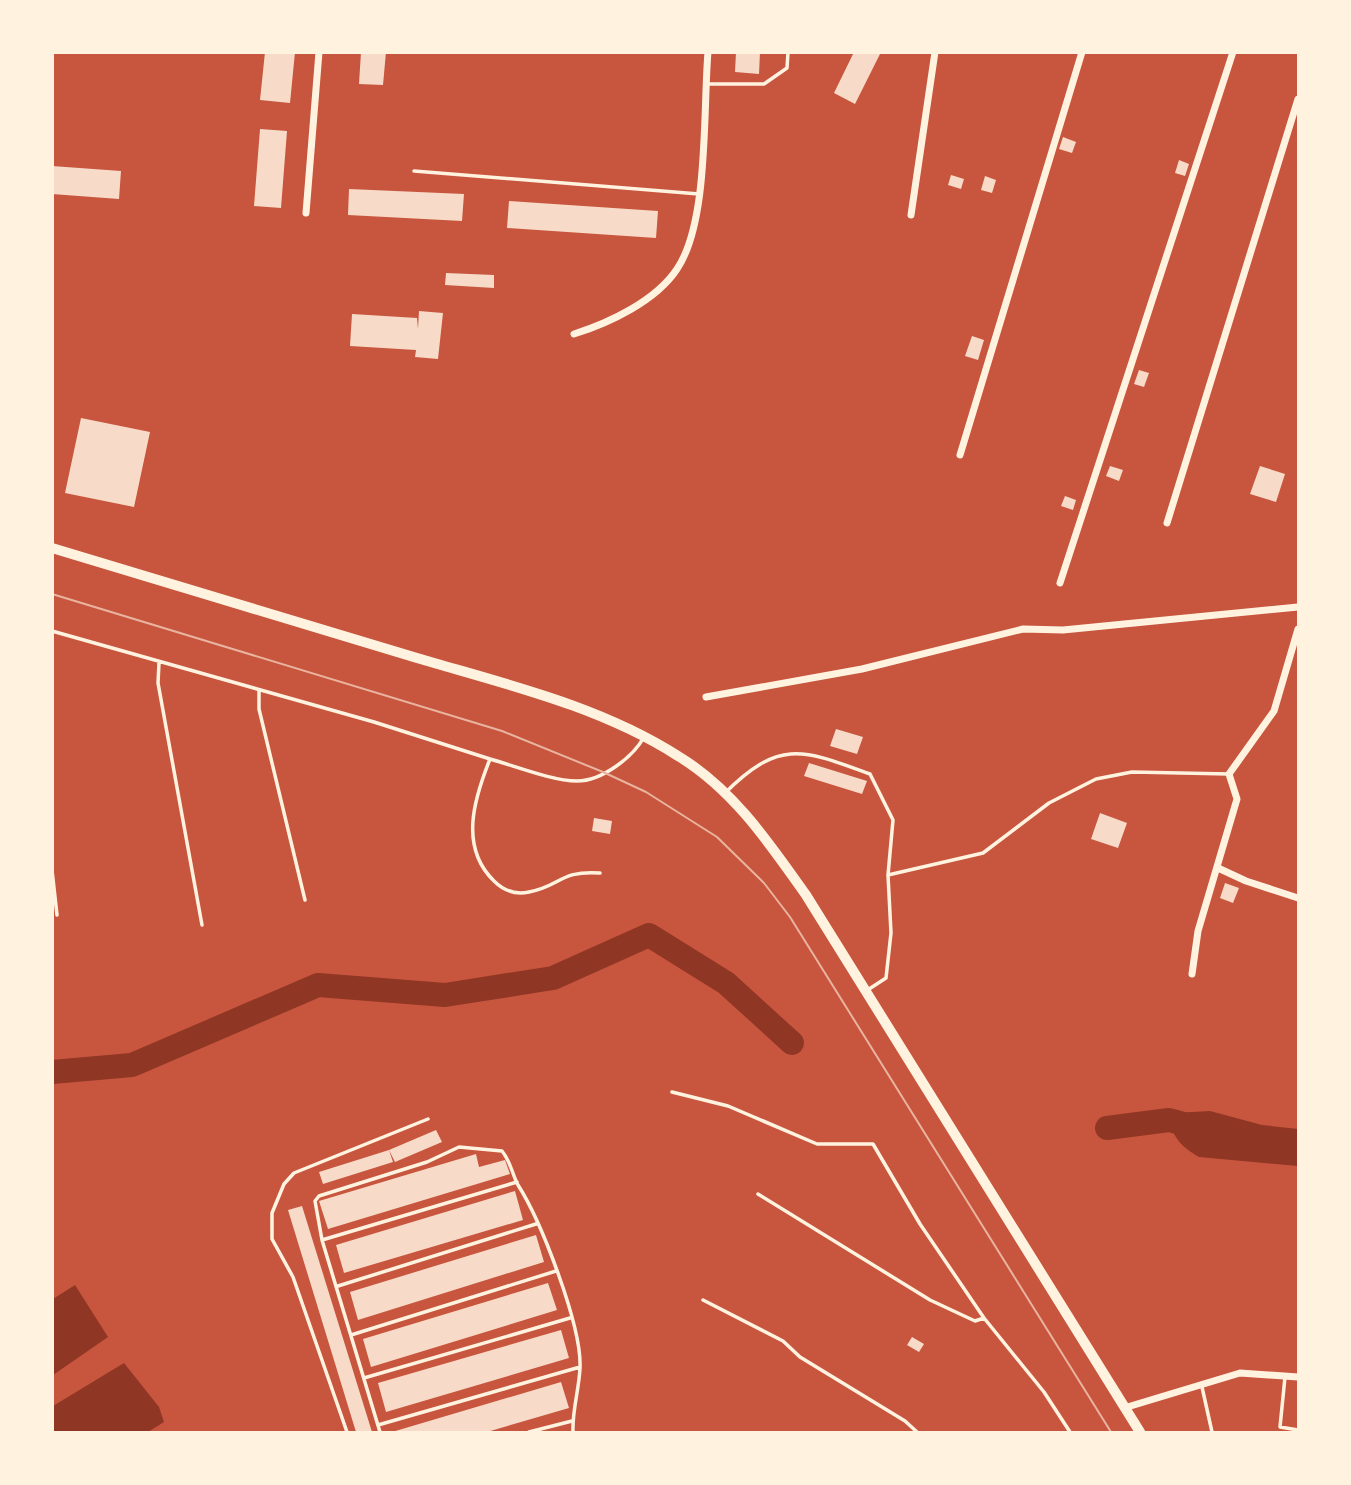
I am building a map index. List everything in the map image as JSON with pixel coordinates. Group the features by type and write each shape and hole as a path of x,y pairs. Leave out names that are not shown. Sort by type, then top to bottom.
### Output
{"street":[{"path":"306,213 319,52"},
{"path":"574,334 640,303 677,270 689,244 699,194 708,52"},
{"path":"911,215 935,52"},
{"path":"960,455 1082,52"},
{"path":"1060,583 1233,52"},
{"path":"1167,523 1298,99"},
{"path":"52,548 510,686 621,724 680,757 725,793 772,846 806,895 1140,1433"},
{"path":"706,696 862,669 1023,629 1063,630 1298,607"},
{"path":"1192,974 1198,931 1237,799 1229,774 1274,711 1298,629"},
{"path":"1218,868 1246,881 1298,898"},
{"path":"1124,1408 1240,1373 1298,1377"}],"lane":[{"path":"705,84 764,84 787,68 788,52"},
{"path":"414,171 699,194"},
{"path":"52,631 578,782 611,769 636,752 644,737"},
{"path":"159,663 158,683 202,925"},
{"path":"259,691 259,709 305,900"},
{"path":"725,793 747,771 774,756 811,753 870,774 893,820 888,875 891,933 886,978 864,992"},
{"path":"491,759 472,813 472,832 477,857 489,876 504,891 527,893 549,886 577,871 600,873"},
{"path":"888,875 983,853 1049,803 1096,779 1132,772 1229,774"},
{"path":"52,870 57,915"},
{"path":"672,1092 738,1110 817,1144 873,1144 920,1224 984,1318 1044,1392 1070,1433"},
{"path":"347,1433 293,1277 272,1239 272,1213 284,1184 294,1173 428,1119"},
{"path":"380,1433 322,1240 315,1208 319,1196 427,1162 459,1147 502,1151 513,1165 517,1182 544,1236 576,1336 580,1367 572,1421 573,1433"},
{"path":"322,1240 517,1182"},
{"path":"758,1194 930,1300 975,1321 984,1318"},
{"path":"338,1286 536,1224"},
{"path":"351,1335 556,1271"},
{"path":"703,1300 783,1341 800,1357 905,1421 917,1433"},
{"path":"363,1378 570,1318"},
{"path":"377,1425 580,1367"},
{"path":"1285,1375 1280,1427 1298,1430"},
{"path":"1201,1383 1212,1433"},
{"path":"529,1433 572,1421"}],"shaded area":[{"path":"1210,1111 1262,1125 1298,1129 1298,1166 1199,1157 1183,1146 1173,1132 1169,1120 1174,1113"},
{"path":"75,1285 108,1337 53,1375 53,1299"},
{"path":"124,1363 159,1407 164,1422 148,1432 53,1432 53,1406"}],"building":[{"path":"265,52 295,52 290,103 260,100"},
{"path":"361,52 386,52 383,85 359,84"},
{"path":"736,52 760,52 759,74 735,72"},
{"path":"854,52 881,52 855,104 834,93"},
{"path":"260,129 287,131 281,208 254,206"},
{"path":"1063,137 1076,142 1072,153 1059,149"},
{"path":"1179,160 1189,164 1185,176 1175,173"},
{"path":"52,166 121,171 119,199 52,194"},
{"path":"951,175 964,179 961,189 948,185"},
{"path":"985,176 996,180 992,193 981,190"},
{"path":"349,189 464,194 462,221 348,215"},
{"path":"509,201 658,211 656,238 507,228"},
{"path":"446,273 494,275 494,288 445,285"},
{"path":"419,311 443,313 438,359 415,357 416,350 350,346 352,314 417,318 418,329"},
{"path":"972,336 984,340 978,360 965,356"},
{"path":"1139,370 1149,373 1144,387 1134,384"},
{"path":"81,418 150,432 134,507 65,493"},
{"path":"1110,466 1123,470 1119,481 1106,476"},
{"path":"1260,466 1285,474 1276,502 1250,494"},
{"path":"1065,496 1076,500 1073,510 1061,506"},
{"path":"836,729 863,737 857,754 830,746"},
{"path":"809,763 867,781 862,794 804,776"},
{"path":"1100,813 1127,823 1118,848 1091,839"},
{"path":"594,818 612,821 610,834 592,831"},
{"path":"1225,883 1239,888 1233,903 1220,898"},
{"path":"436,1130 442,1142 395,1162 389,1150"},
{"path":"389,1150 393,1162 323,1184 319,1172"},
{"path":"476,1154 479,1167 505,1160 510,1174 328,1229 319,1201"},
{"path":"515,1191 523,1220 344,1273 336,1245"},
{"path":"302,1206 372,1432 356,1432 288,1210"},
{"path":"536,1235 544,1262 358,1320 350,1292"},
{"path":"548,1283 557,1310 371,1367 363,1339"},
{"path":"561,1330 569,1358 386,1412 378,1383"},
{"path":"912,1337 924,1344 919,1352 907,1345"},
{"path":"561,1382 569,1408 487,1432 392,1432"}],"waterway":[{"path":"52,1072 132,1065 318,985 445,995 553,978 649,935 726,983 792,1043"},
{"path":"1107,1128 1169,1120 1199,1128"}],"tram line":[{"path":"52,594 502,731 646,792 717,837 764,883 790,917 1111,1432"}]}
